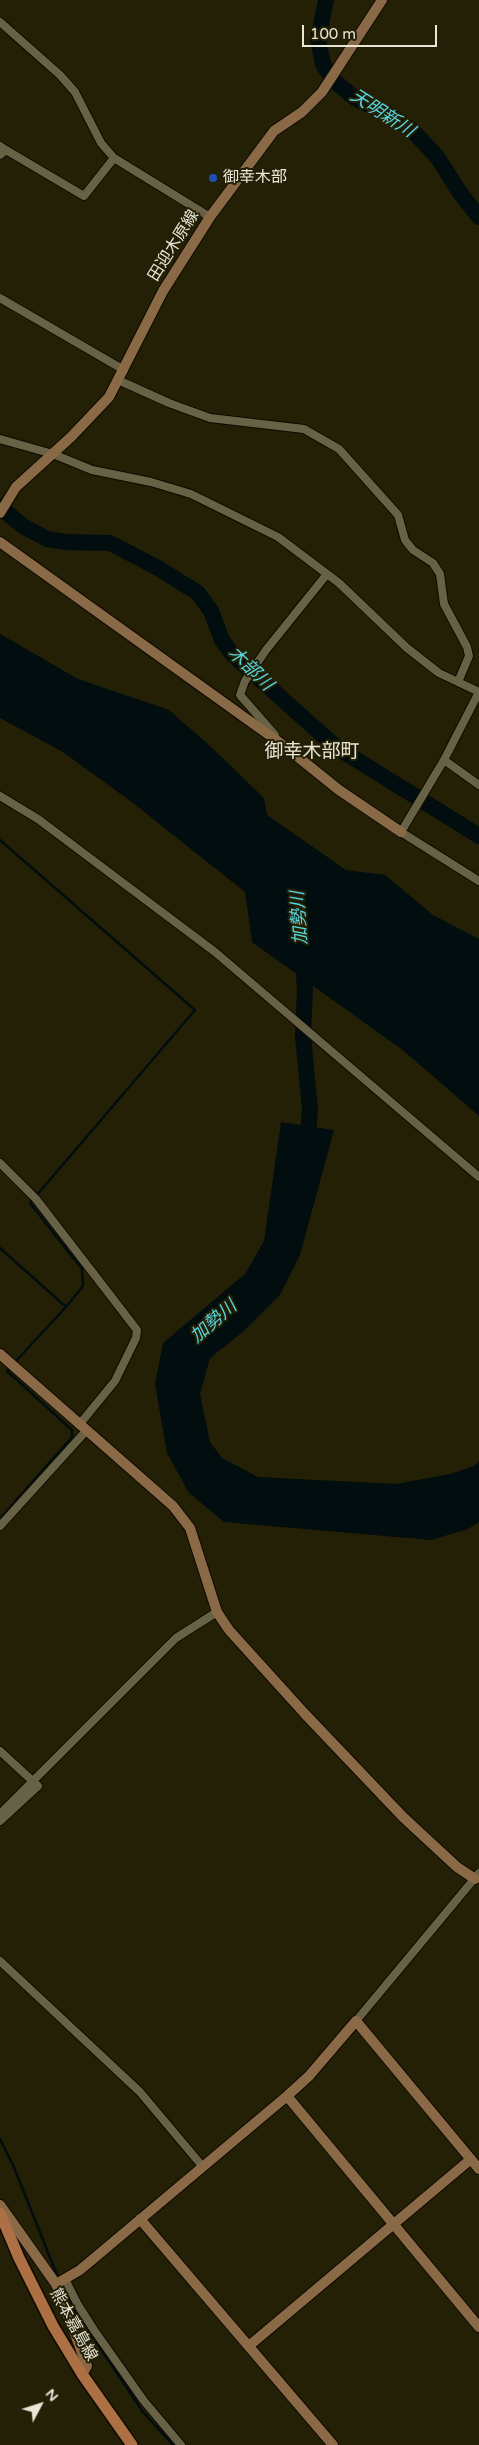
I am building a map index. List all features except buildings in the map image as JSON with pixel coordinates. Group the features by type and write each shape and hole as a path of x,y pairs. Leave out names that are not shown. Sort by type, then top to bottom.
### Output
{"main road":[{"name":"熊本嘉島線","path":"0,2213 33,2286 82,2374 132,2445"}],"street":[{"name":"田迎木原線","path":"0,513 16,487 94,415 124,370 164,291 210,217 261,145 274,131 302,112 327,86 382,0"},
{"path":"0,22 60,75 75,92 101,143 114,158 210,217"},
{"path":"2,150 84,196 114,158"},
{"path":"0,298 124,370"},
{"path":"118,380 169,403 210,418 304,430 339,449 398,515 405,540 413,550 433,563 440,574 444,604 467,646 469,656 458,682"},
{"path":"0,439 53,454 92,470 151,482 191,494 278,537 327,574 407,648 440,672 479,692 444,760 401,832"},
{"path":"0,542 283,745 339,790 479,881"},
{"path":"283,745 240,695 263,654 327,574"},
{"path":"444,760 479,784"},
{"path":"0,796 38,819 215,952 479,1177"},
{"path":"0,1163 34,1197 137,1330 136,1338 115,1380 82,1428 0,1526"},
{"path":"0,1354 173,1506 190,1528 217,1612 229,1630 305,1714 403,1817 457,1868 478,1878 309,2076 288,2096 80,2270 60,2281"},
{"path":"0,1814 176,1638 217,1612"},
{"path":"0,1751 38,1786 0,1821"},
{"path":"0,1961 140,2092 203,2167"},
{"path":"356,2021 479,2169"},
{"path":"288,2096 392,2225 479,2327"},
{"path":"250,2345 471,2160"},
{"path":"0,2205 60,2281 144,2401 181,2445"},
{"path":"140,2219 250,2345 333,2445"},
{"path":"60,2281 86,2366 82,2374"}],"water":[{"path":"0,634 78,679 169,710 209,745 264,798 267,815 346,870 385,875 433,915 479,939 479,1116 404,1051 252,942 245,892 133,803 63,752 0,718"},
{"path":"281,1122 334,1130 300,1255 280,1295 244,1331 210,1358 200,1394 210,1442 222,1458 258,1477 396,1484 450,1474 474,1466 479,1461 479,1522 468,1529 431,1540 224,1522 189,1493 167,1453 155,1384 163,1343 245,1274 264,1241"}],"waterway":[{"name":"天明新川","path":"326,0 318,40 323,64 333,80 355,98 391,116 412,130 438,158 460,193 479,217"},
{"name":"木部川","path":"0,507 23,526 47,539 66,542 110,543 158,568 198,593 211,611 222,640 233,655 336,747 479,836"},
{"path":"0,840 195,1010 30,1203 82,1269 83,1286 15,1362"},
{"name":"加勢川","path":"303,960 305,989 303,1037 310,1109 307,1147"},
{"path":"0,1248 66,1307"},
{"path":"0,1519 72,1437 72,1430 7,1371 11,1366"},
{"path":"0,2139 13,2165 59,2280"},
{"path":"62,2287 68,2300 143,2412 173,2445"}],"place":[{"name":"御幸木部","path":"213,178"}],"district":[{"name":"御幸木部町","path":"312,752"}]}
